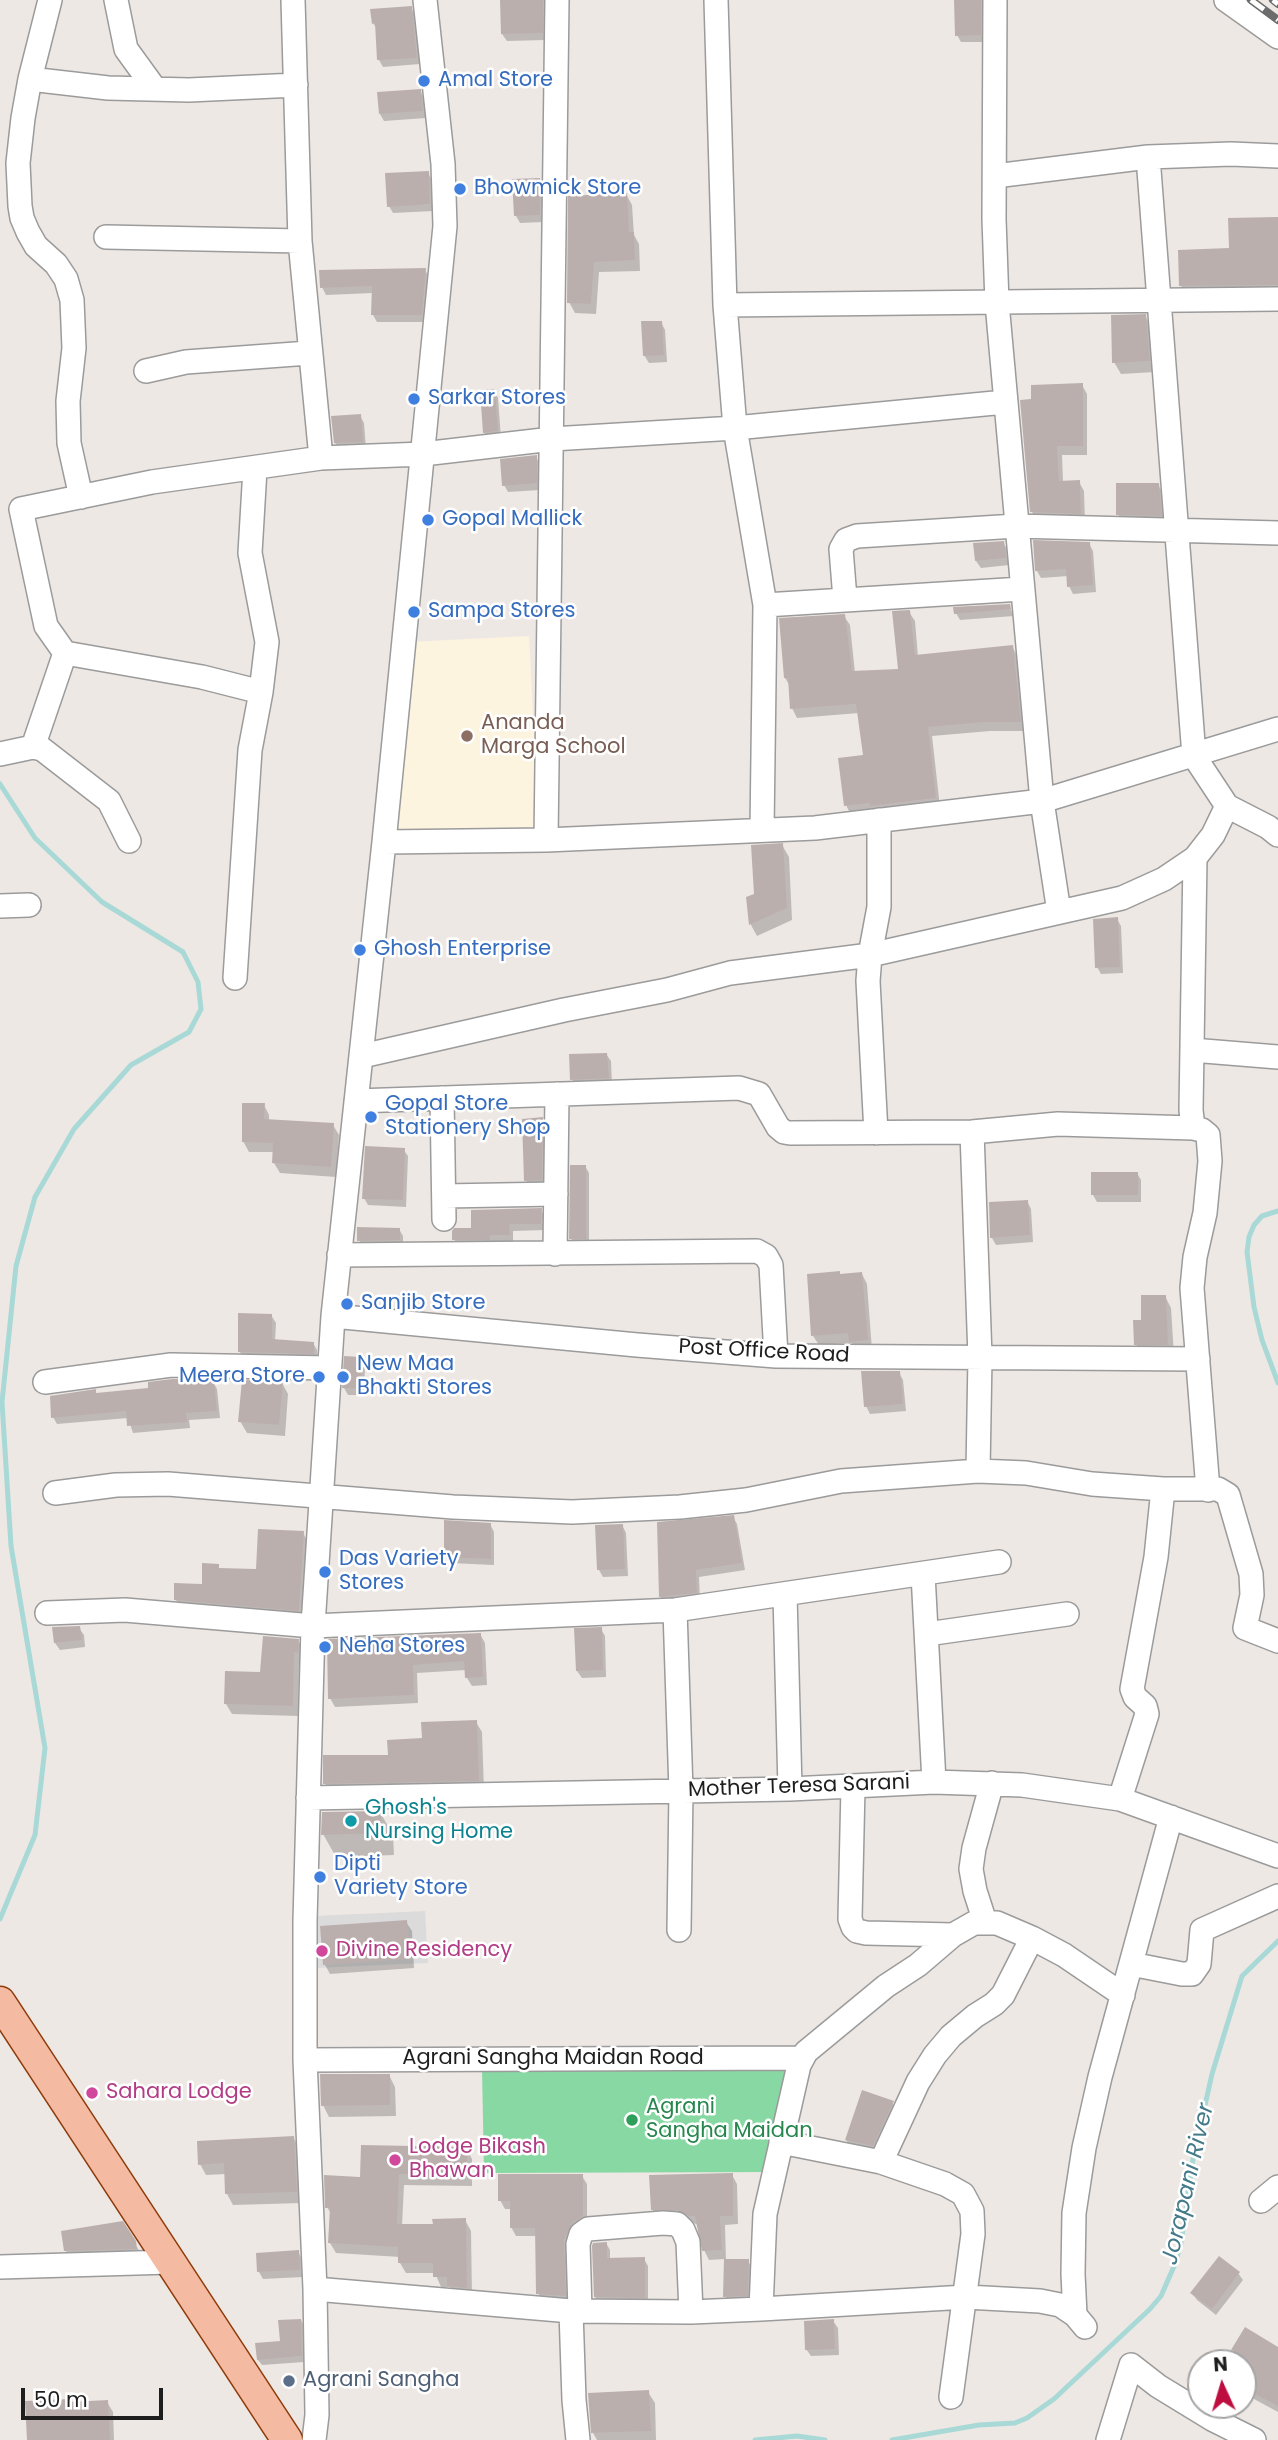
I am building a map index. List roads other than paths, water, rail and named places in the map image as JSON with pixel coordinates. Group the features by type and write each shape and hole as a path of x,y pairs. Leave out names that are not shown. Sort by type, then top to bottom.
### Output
{"main road":[{"path":"0,2002 287,2440"}],"street":[{"path":"50,0 30,79 18,163 22,218 36,246 56,264 66,279 72,300 74,348 68,401 69,443 80,497"},
{"path":"116,0 126,49 155,89"},
{"path":"293,0 300,241 321,458"},
{"path":"314,2440 317,2415 316,2289 305,2060 313,1626 332,1316 384,842 445,205 435,73 425,0"},
{"path":"546,840 557,0"},
{"path":"716,0 725,304 735,428 765,605 762,830"},
{"path":"995,0 997,303 1042,802 1059,912"},
{"path":"1226,0 1278,37"},
{"path":"30,79 108,88 190,90 296,85"},
{"path":"995,176 1148,157 1231,154 1278,156"},
{"path":"1148,157 1194,756 1227,806 1278,835"},
{"path":"106,237 300,241"},
{"path":"725,304 1278,299"},
{"path":"146,372 186,362 309,354"},
{"path":"261,692 202,677 65,653 46,626 21,509 152,482 321,458 423,454 552,439 735,428 1005,402"},
{"path":"235,978 250,750 267,642 250,553 255,469"},
{"path":"845,599 841,549 846,540 857,536 1016,526 1278,533"},
{"path":"765,605 1022,589"},
{"path":"33,747 65,653"},
{"path":"384,842 546,840 815,828 1042,802 1278,729"},
{"path":"1,754 33,747 41,749 109,801 129,841"},
{"path":"362,1056 564,1010 667,990 730,973 870,955 1122,898 1164,879 1195,858 1213,835 1227,806"},
{"path":"876,1133 869,981 870,955 879,907 879,820"},
{"path":"1193,1128 1195,858"},
{"path":"0,906 29,905"},
{"path":"1192,1050 1278,1057"},
{"path":"356,1101 739,1088 759,1094 778,1127 784,1132 972,1132 1058,1124 1202,1130 1208,1135 1210,1146 1210,1180 1192,1275 1208,1490"},
{"path":"555,1254 557,1094"},
{"path":"442,1098 444,1207 556,1194"},
{"path":"972,1132 980,1357 978,1471"},
{"path":"339,1255 757,1251 766,1256 771,1265 776,1356"},
{"name":"Post Office Road","path":"332,1316 776,1356 1198,1359"},
{"path":"46,1382 171,1365 328,1368"},
{"path":"55,1493 116,1485 168,1484 453,1507 572,1512 733,1502 841,1481 978,1471 1026,1473 1092,1484 1163,1489 1218,1489 1228,1495 1251,1574 1252,1595 1244,1628 1278,1641"},
{"path":"1121,1799 1147,1714 1145,1706 1135,1697 1132,1689 1156,1557 1163,1489"},
{"path":"47,1613 125,1610 313,1626 675,1610 999,1562"},
{"path":"923,1574 934,1782"},
{"path":"785,1594 790,1789"},
{"path":"675,1610 681,1791 680,1930"},
{"path":"927,1634 1066,1614"},
{"name":"Mother Teresa Sarani","path":"308,1798 790,1789 934,1782 992,1783 1121,1799 1278,1856"},
{"path":"985,1922 971,1869 974,1847 992,1783"},
{"path":"853,1787 850,1919 853,1927 866,1933 954,1935"},
{"path":"316,2289 576,2311 691,2312 966,2297 1040,2301 1060,2305 1080,2321 1073,2274 1074,2213 1083,2148 1171,1817"},
{"path":"1131,1964 1192,1974 1199,1964 1202,1930 1278,1896"},
{"path":"761,2309 763,2230 801,2058 886,1986 974,1923 1004,1925 1032,1938 1064,1955 1123,1995"},
{"path":"881,2162 918,2082 935,2055 951,2036 1003,1995 1032,1938"},
{"name":"Agrani Sangha Maidan Road","path":"305,2060 801,2058"},
{"path":"781,2142 881,2162 946,2184 963,2194 972,2211 973,2234 951,2397"},
{"path":"578,2440 574,2400 581,2234 588,2229 677,2224 688,2242 691,2312"},
{"path":"0,2267 170,2262"},
{"path":"1108,2440 1131,2365 1158,2386 1212,2419 1254,2440"}],"waterway":[{"path":"0,784 35,838 102,902 183,952 198,982 201,1009 189,1032 131,1065 74,1129 35,1197 16,1266 2,1402 11,1546 45,1748 35,1835 0,1919"},
{"name":"Jorapani River","path":"1278,1211 1262,1216 1254,1225 1247,1252 1254,1307 1262,1340 1278,1383"},
{"name":"Jorapani River","path":"892,2440 979,2425 1015,2423 1027,2418 1054,2399 1161,2296 1181,2243 1193,2159 1212,2074 1242,1976 1278,1941"},
{"name":"Jorapani River","path":"755,2440 797,2436 825,2440"}],"railway":[{"path":"1251,0 1278,20"},
{"path":"1273,0 1278,4"}],"place":[{"name":"Amal Store","path":"424,81"},
{"name":"Bhowmick Store","path":"460,189"},
{"name":"Sarkar Stores","path":"414,399"},
{"name":"Gopal Mallick","path":"428,520"},
{"name":"Sampa Stores","path":"414,612"},
{"name":"Ananda Marga School","path":"467,736"},
{"name":"Ghosh Enterprise","path":"360,950"},
{"name":"Gopal Store Stationery Shop","path":"371,1117"},
{"name":"Sanjib Store","path":"347,1304"},
{"name":"Meera Store","path":"319,1377"},
{"name":"New Maa Bhakti Stores","path":"343,1377"},
{"name":"Das Variety Stores","path":"325,1572"},
{"name":"Neha Stores","path":"325,1647"},
{"name":"Ghosh's Nursing Home","path":"351,1821"},
{"name":"Dipti Variety Store","path":"320,1877"},
{"name":"Divine Residency","path":"322,1951"},
{"name":"Sahara Lodge","path":"92,2093"},
{"name":"Agrani Sangha Maidan","path":"632,2120"},
{"name":"Lodge Bikash Bhawan","path":"395,2160"},
{"name":"Agrani Sangha","path":"289,2381"}]}
